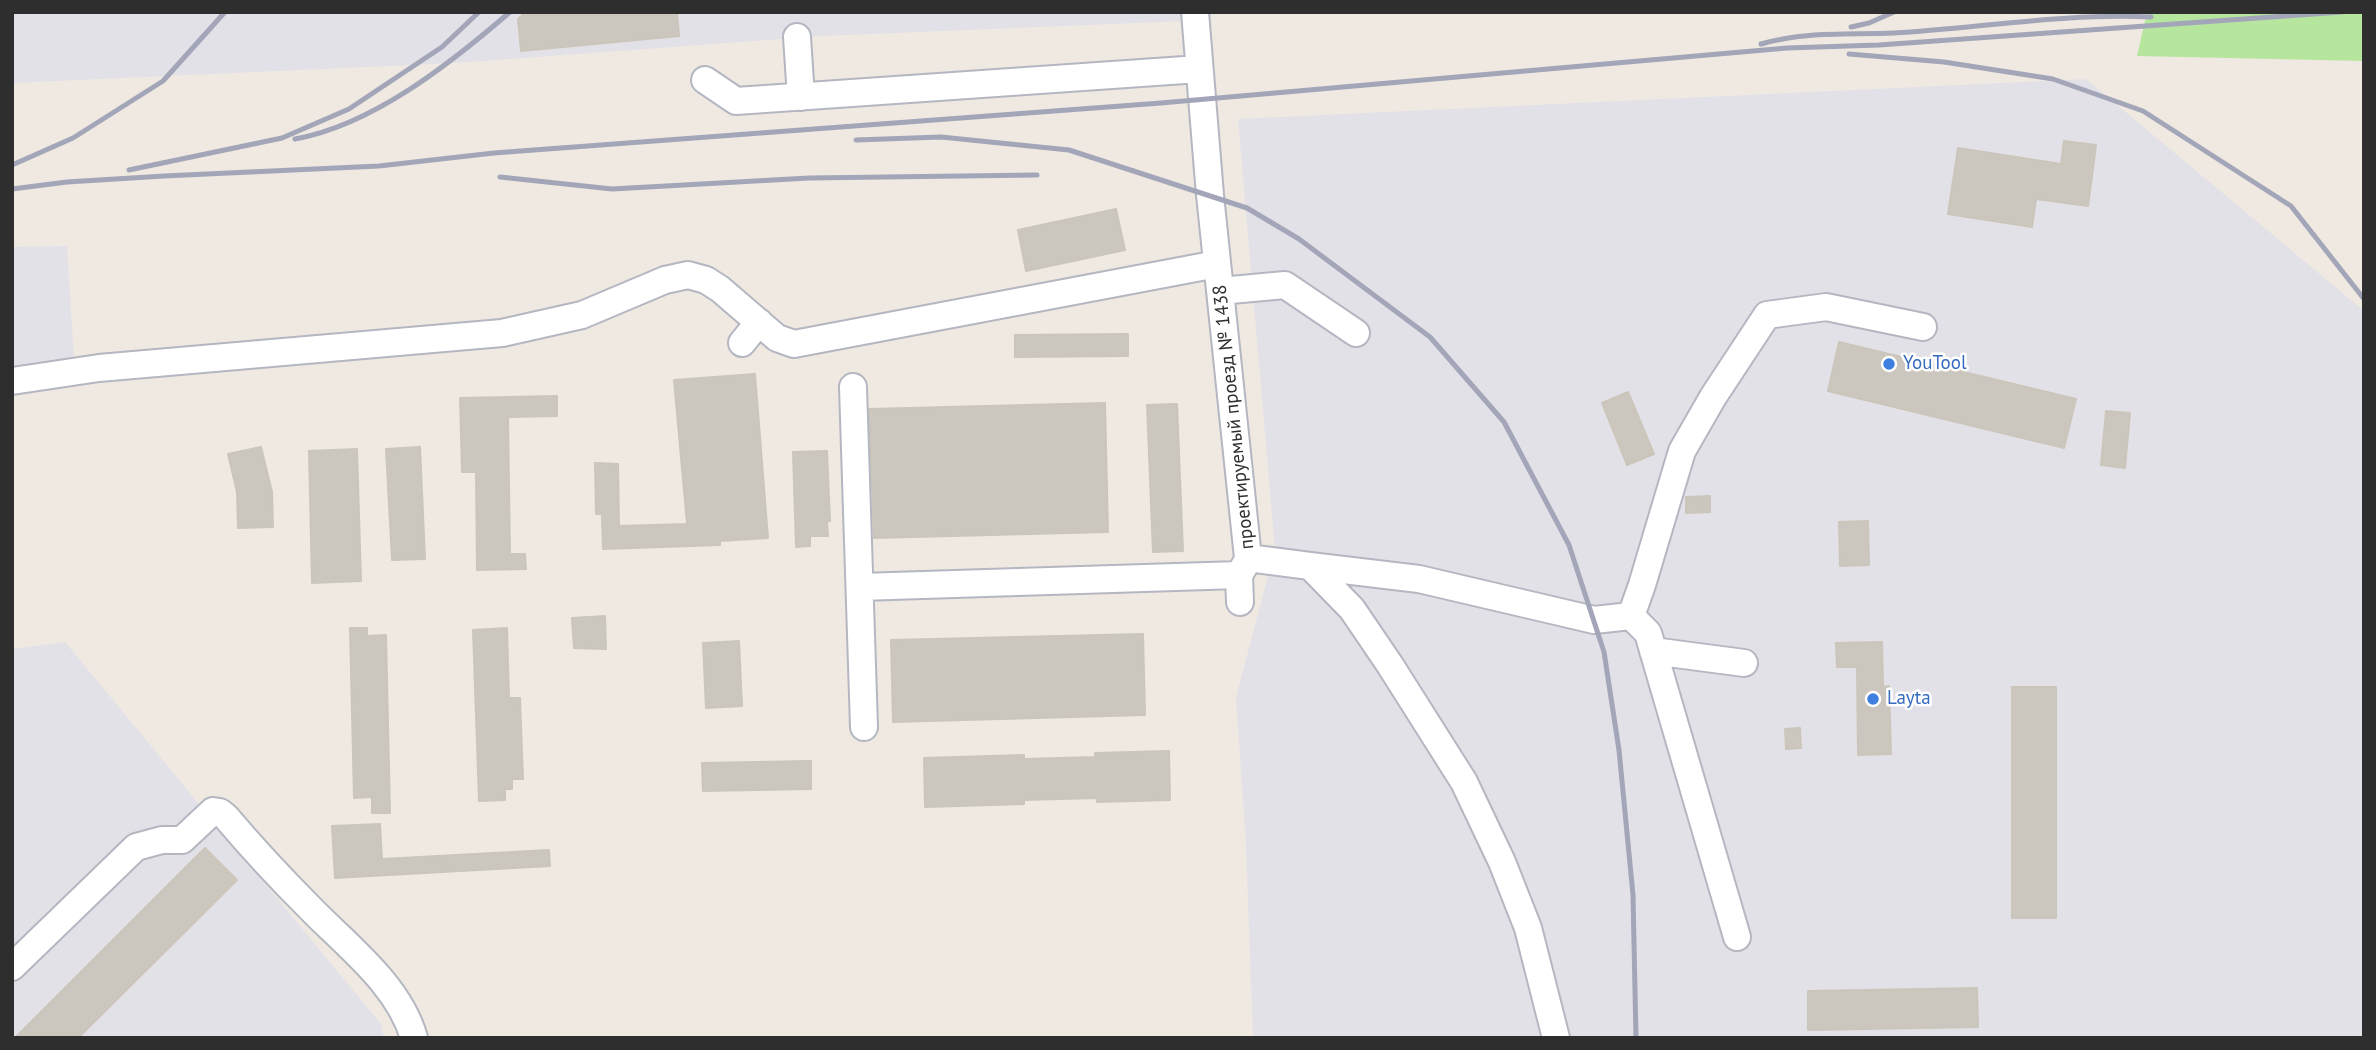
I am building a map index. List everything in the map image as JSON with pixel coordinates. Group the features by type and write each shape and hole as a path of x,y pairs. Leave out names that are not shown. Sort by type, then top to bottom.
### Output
{"street":[{"name":"проектируемый проезд № 1438","path":"1195,12 1205,211 1220,291 1244,567 1310,566 1419,579 1594,620 1631,616"},
{"path":"797,37 801,97"},
{"path":"705,80 736,101 1199,69"},
{"path":"12,381 99,368 502,333 582,315 665,280 688,275 720,289 777,338 794,344 1217,264"},
{"path":"1220,291 1285,285 1356,333"},
{"path":"1737,937 1648,633 1631,616 1682,451 1713,397 1767,315 1826,307 1923,327"},
{"path":"742,343 759,322"},
{"path":"853,387 864,727"},
{"path":"1310,566 1352,609 1464,782 1502,862 1528,928 1556,1038"},
{"path":"860,587 1244,567 1240,602"},
{"path":"1653,651 1744,663"},
{"path":"12,967 136,847 162,839 182,840 213,811 220,812 398,999 410,1022 414,1038"}],"shaded area":[{"path":"12,12 1186,12 1186,21 822,36 456,63 12,83"},
{"path":"2086,79 2364,311 2364,1038 1253,1038 1246,845 1236,697 1275,550 1238,119"},
{"path":"67,246 74,359 12,369 12,247"},
{"path":"65,642 381,1024 384,1038 12,1038 12,649"}],"green space":[{"path":"2147,12 2364,12 2364,61 2137,56"}],"building":[{"path":"526,12 677,12 679,36 521,51 518,19"},
{"path":"2064,141 2096,145 2088,206 2036,199 2032,227 1948,214 1958,148 2061,164"},
{"path":"1116,209 1125,250 1026,271 1018,230"},
{"path":"1128,334 1128,356 1015,357 1015,335"},
{"path":"1839,342 2076,399 2064,448 1828,391"},
{"path":"755,374 768,538 720,541 720,545 603,549 602,514 596,514 595,463 618,464 619,526 687,524 674,380"},
{"path":"1628,392 1654,454 1627,465 1602,403"},
{"path":"557,396 557,416 508,417 510,554 525,554 526,569 477,570 476,472 462,472 460,398"},
{"path":"1105,403 1108,532 874,538 869,409"},
{"path":"1177,404 1183,551 1153,552 1147,405"},
{"path":"2106,411 2130,413 2125,468 2101,465"},
{"path":"261,447 272,492 273,527 238,528 237,492 228,454"},
{"path":"420,447 425,559 392,560 386,449"},
{"path":"357,449 361,581 312,583 309,451"},
{"path":"827,451 830,521 827,521 828,536 810,536 810,546 796,547 793,452"},
{"path":"1710,496 1710,512 1686,513 1686,497"},
{"path":"1868,521 1869,565 1840,566 1839,522"},
{"path":"605,616 606,649 574,648 572,618"},
{"path":"350,628 367,628 367,636 386,635 390,813 372,813 372,797 354,798"},
{"path":"507,628 509,698 520,698 523,779 512,779 512,789 505,789 505,800 479,801 473,630"},
{"path":"1143,634 1145,715 893,722 891,640"},
{"path":"739,641 742,706 706,708 703,643"},
{"path":"1882,642 1883,687 1889,686 1891,754 1858,755 1857,667 1837,667 1836,643"},
{"path":"2012,687 2056,687 2056,918 2012,918"},
{"path":"1800,728 1801,748 1786,749 1785,729"},
{"path":"1169,751 1170,800 1024,800 1024,804 925,807 924,758 1024,755 1024,759 1095,757 1095,753"},
{"path":"811,761 811,789 703,791 702,763"},
{"path":"380,824 382,859 549,850 550,866 335,878 332,826"},
{"path":"205,848 237,880 78,1038 15,1038"},
{"path":"1977,988 1978,1027 1808,1030 1808,991"}],"railway":[{"path":"12,165 73,138 163,81 225,12"},
{"path":"129,170 282,138 349,109 442,47 479,12"},
{"path":"295,139 324,132 382,106 437,71 510,12"},
{"path":"1851,27 1869,23 1894,12"},
{"path":"12,189 67,182 379,166 494,153 1161,103 1787,48 1879,45 2342,12"},
{"path":"1761,44 1810,35 1926,31 2087,17 2151,17"},
{"path":"1849,54 1944,62 2053,79 2143,111 2291,206 2364,299"},
{"path":"856,140 941,137 1069,150 1247,208 1299,239 1430,337 1504,422 1569,545 1604,652 1619,750 1633,895 1636,1038"},
{"path":"500,177 612,189 809,178 1037,175"}],"place":[{"name":"YouTool","path":"1889,364"},
{"name":"Layta","path":"1873,699"}]}
